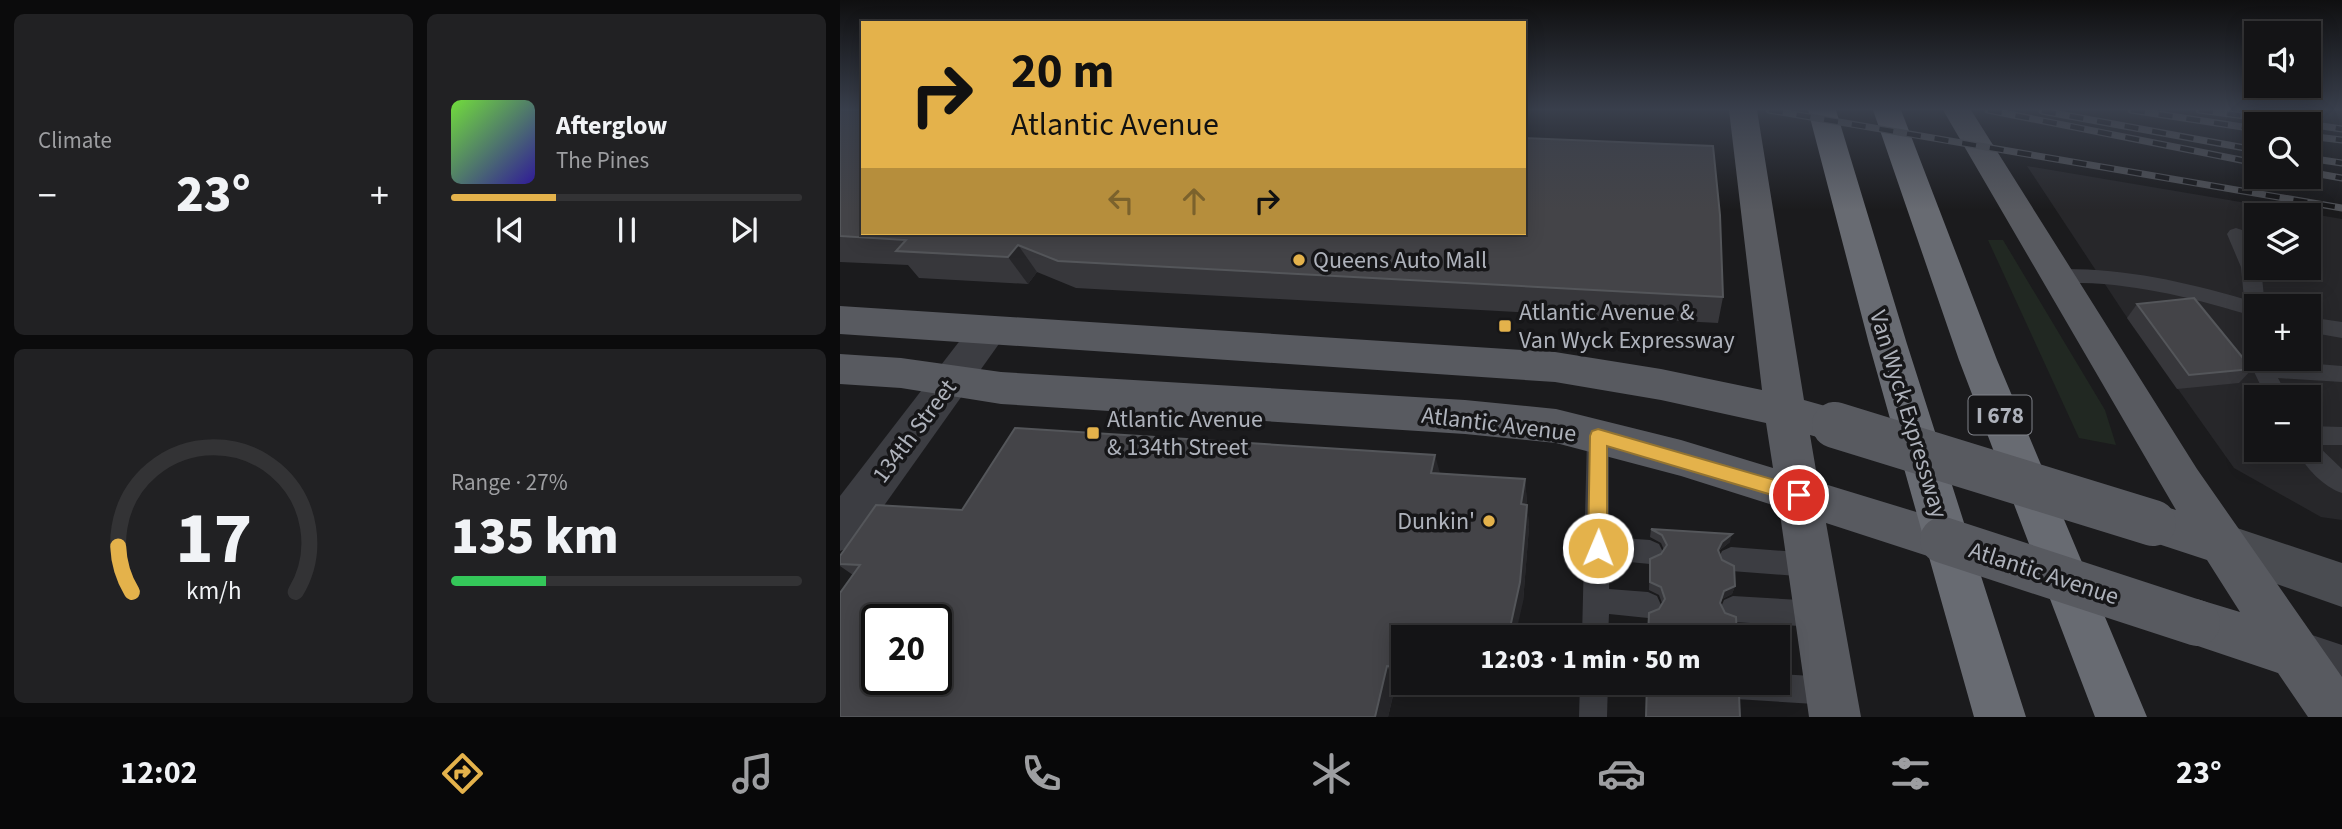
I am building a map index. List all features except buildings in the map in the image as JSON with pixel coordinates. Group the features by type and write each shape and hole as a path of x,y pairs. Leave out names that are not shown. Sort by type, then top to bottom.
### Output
{"highway":[{"name":"Van Wyck Expressway","path":"1831,143 1881,320 2000,717"},
{"name":"I 678","path":"1900,143 1979,360 2121,717"}],"main road":[{"path":"1749,143 1785,411 1833,704"},
{"path":"1977,143 2222,544 2339,717"},
{"path":"840,320 1555,367 1608,375 1785,411 1835,425 2222,544 2342,585"},
{"name":"Atlantic Avenue","path":"840,369 901,373 1001,388 1465,417 1556,426 1861,513 2294,654"}],"street":[{"name":"134th Street","path":"840,531 988,331"},
{"path":"2294,654 2342,670"}],"lane":[{"path":"2236,234 2251,267 2254,294"},
{"path":"2057,276 2092,274 2135,277 2244,306"},
{"path":"2321,326 2342,330"},
{"path":"2320,371 2342,374"},
{"path":"2321,435 2342,436"},
{"path":"1595,625 1598,436"},
{"path":"2319,462 2342,482"},
{"path":"1598,548 1650,552"},
{"path":"1731,559 1810,565"},
{"path":"1596,601 1648,605"},
{"path":"1733,609 1818,614"},
{"path":"1593,717 1594,695"},
{"path":"1787,695 1833,704"}],"shaded area":[{"path":"2027,166 2247,203 2244,203 2244,280 2321,280 2321,215 2342,219 2342,520 2321,517 2234,468 2124,313"},
{"path":"1988,240 2003,240 2105,410 2116,445 2079,438"}],"railway":[{"path":"1965,143 2342,208"},
{"path":"2157,143 2244,161"},
{"path":"2220,143 2244,148"},
{"path":"2321,160 2342,163"},
{"path":"2321,174 2342,178"}],"place":[{"name":"Queens Auto Mall","path":"1299,260"},
{"name":"Atlantic Avenue & Van Wyck Expressway","path":"1505,326"},
{"name":"Atlantic Avenue & 134th Street","path":"1093,433"},
{"name":"Dunkin'","path":"1489,521"}],"route":[{"path":"1598,548 1598,436 1681,458 1799,495"}]}
